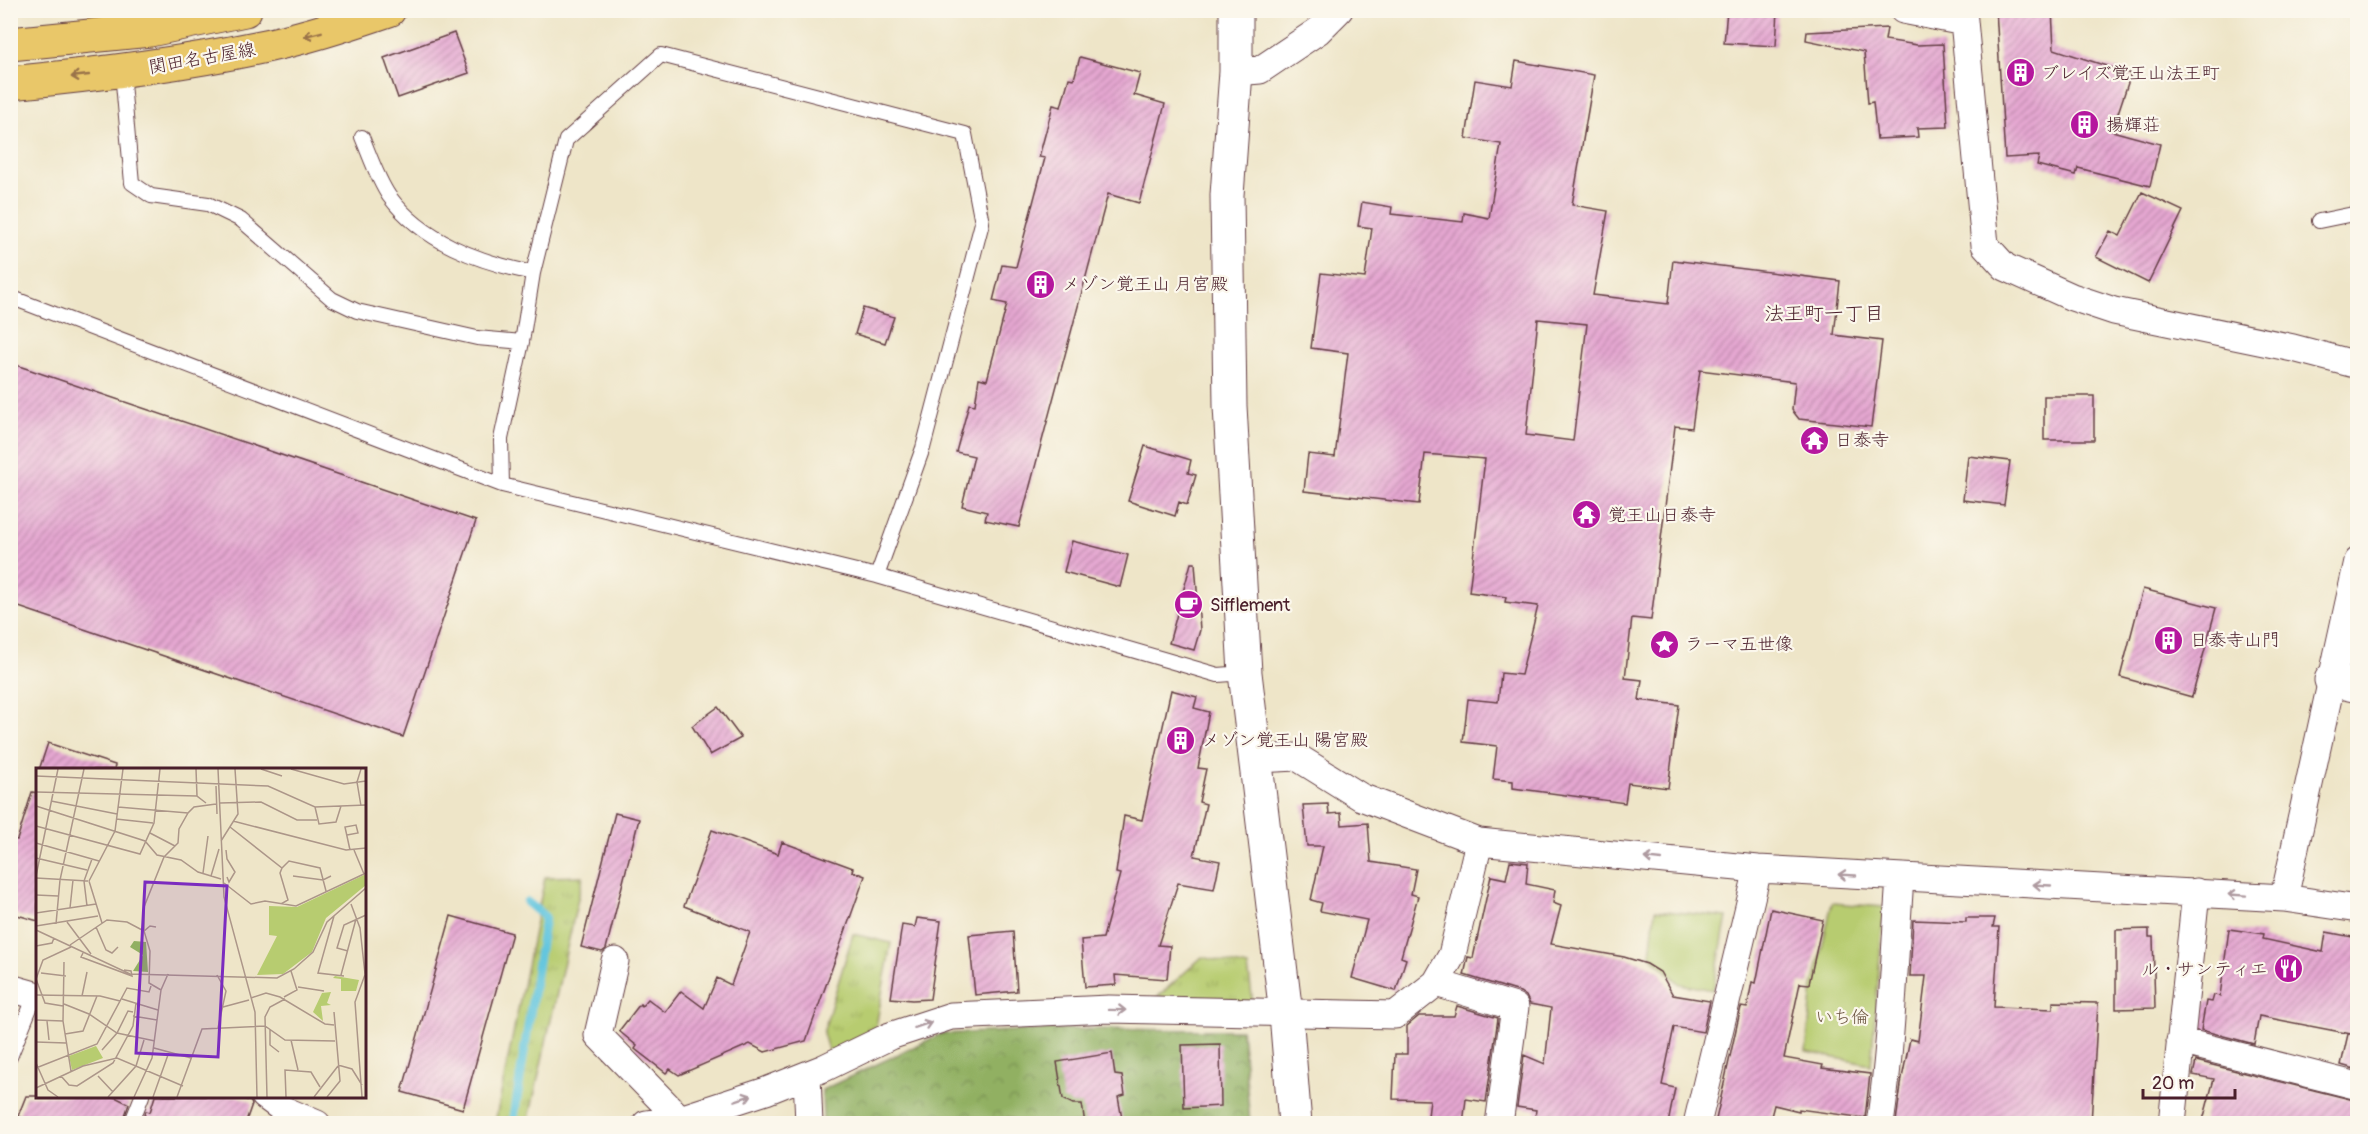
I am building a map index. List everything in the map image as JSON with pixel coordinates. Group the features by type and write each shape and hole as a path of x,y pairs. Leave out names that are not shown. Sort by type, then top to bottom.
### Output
{"main road":[{"name":"関田名古屋線","path":"10,44 150,30 245,10"},
{"name":"関田名古屋線","path":"10,83 122,72 258,48 320,33 389,10"}],"street":[{"path":"1236,10 1236,72 1227,207 1230,406 1245,673 1286,1014 1295,1124"},
{"path":"1236,72 1260,70 1318,31 1339,10"},
{"path":"1903,10 1963,16 1985,244 2005,267 2072,297 2114,311 2293,348 2358,365"},
{"path":"2284,898 2344,683 2358,561"},
{"path":"1255,759 1297,757 1361,797 1479,842 1758,869 2196,892 2284,898 2358,909"},
{"path":"646,1124 679,1121 807,1075 890,1036 951,1016 1109,1009 1395,1015 1436,983 1452,955 1479,842"},
{"path":"1697,1124 1758,869"},
{"path":"1880,1124 1893,993 1900,878"},
{"path":"2172,1124 2196,892"},
{"path":"615,961 598,1035 679,1121"},
{"path":"1436,983 1515,1007 1499,1124"},
{"path":"2180,1041 2358,1086"},
{"path":"807,1075 809,1124"},
{"path":"267,1098 288,1118 317,1124"}],"lane":[{"path":"502,485 501,439 522,342 533,273 566,140 661,55 965,134 982,223 923,448 877,576"},
{"path":"122,72 132,183 151,196 208,204 241,220 332,299 357,311 477,338 522,342"},
{"path":"362,137 389,196 423,231 462,252 503,267 533,273"},
{"path":"2319,221 2358,213"},
{"path":"10,297 502,485 877,576 1218,675 1245,673"},
{"path":"10,1057 28,993"},
{"path":"131,1124 141,1098"}],"green space":[{"path":"583,876 528,1123 495,1123 545,877"},
{"name":"いち倫","path":"1832,903 1884,907 1871,1065 1806,1052 1813,987"},
{"path":"1655,910 1727,917 1713,990 1680,984 1650,955"},
{"path":"853,934 891,943 874,1038 830,1057 823,1033"},
{"path":"1202,957 1248,967 1253,1003 1153,1001"},
{"path":"1060,1029 1242,1030 1250,1123 1022,1124 1008,1117 1004,1124 823,1123 822,1090 941,1034"}],"building":[{"path":"1727,10 1778,10 1776,46 1724,43"},
{"path":"1996,10 2052,10 2054,49 2131,74 2112,131 2160,144 2150,186 2078,168 2076,175 2037,165 2039,156 2005,158"},
{"path":"1887,28 1885,40 1917,45 1943,44 1948,127 1917,128 1918,137 1877,139 1873,102 1868,103 1864,52 1806,40 1807,32"},
{"path":"454,33 469,73 398,98 384,58"},
{"name":"メゾン覚王山 月宮殿","path":"1080,57 1140,73 1134,95 1165,104 1139,203 1108,194 1019,527 985,520 987,512 962,506 974,456 956,452 969,404 975,405 979,378 987,380 1007,304 993,301 1002,265 1016,267 1045,158 1039,157 1053,105 1061,107 1069,78 1074,79"},
{"path":"1516,61 1594,75 1572,205 1608,211 1593,295 1668,304 1673,260 1840,281 1834,335 1882,341 1871,427 1799,419 1792,410 1795,382 1700,370 1692,428 1675,426 1651,620 1632,618 1625,678 1642,680 1639,700 1679,705 1668,788 1628,783 1625,803 1513,788 1513,781 1493,779 1497,746 1463,742 1468,699 1498,702 1501,673 1521,675 1538,606 1505,602 1506,597 1469,592 1485,459 1425,454 1419,504 1304,491 1308,454 1335,457 1348,353 1311,348 1321,273 1365,278 1372,228 1358,226 1362,202 1392,207 1391,214 1463,222 1464,213 1489,218 1501,144 1466,138 1475,80 1512,86","holes":["1538,319 1587,324 1573,441 1526,435"]},
{"path":"2142,192 2183,211 2148,283 2096,257 2110,231 2120,236"},
{"path":"863,308 894,317 885,343 855,334"},
{"path":"10,363 476,521 403,737 10,604"},
{"path":"2044,396 2094,396 2094,440 2044,440"},
{"path":"1145,446 1191,460 1188,473 1196,475 1187,505 1179,502 1175,516 1128,501"},
{"path":"1968,456 2010,461 2004,505 1963,500"},
{"path":"1072,541 1128,555 1120,587 1064,572"},
{"name":"Sifflement","path":"1191,563 1195,563 1200,630 1194,650 1169,643"},
{"name":"日泰寺山門","path":"2143,589 2216,608 2192,697 2120,677"},
{"path":"1171,690 1197,697 1194,708 1209,712 1198,768 1206,769 1199,802 1206,804 1194,856 1220,861 1214,889 1178,883 1158,945 1170,946 1167,979 1115,975 1116,985 1085,987 1081,940 1103,938 1120,874 1116,873 1124,816 1142,820"},
{"path":"718,707 741,738 710,755 692,726"},
{"path":"48,743 115,765 114,768 40,768"},
{"path":"32,792 36,793 36,920 10,913 10,838 17,840"},
{"path":"1328,804 1329,814 1341,813 1342,825 1368,823 1371,862 1416,869 1411,894 1418,896 1401,957 1406,959 1396,991 1352,978 1367,920 1320,911 1322,903 1311,900 1323,846 1307,846 1303,805"},
{"path":"615,813 639,819 606,949 602,952 581,947"},
{"path":"712,830 778,854 782,842 853,868 852,871 865,876 806,1041 765,1052 750,1044 679,1075 670,1069 666,1073 635,1049 637,1046 619,1031 640,1004 642,1006 648,999 665,1012 681,991 704,1008 717,978 731,985 750,932 684,906"},
{"path":"1510,861 1528,863 1526,884 1555,890 1553,903 1561,906 1551,944 1624,957 1647,964 1660,972 1673,995 1710,1001 1703,1032 1674,1027 1662,1085 1675,1088 1668,1124 1534,1124 1536,1110 1517,1107 1524,1055 1545,1064 1551,1008 1530,1004 1526,996 1520,992 1464,975 1468,957 1473,958 1491,876 1506,879"},
{"path":"1771,909 1823,920 1809,984 1800,983 1784,1058 1823,1065 1822,1068 1870,1074 1865,1118 1799,1109 1799,1111 1774,1105 1769,1124 1715,1124 1741,1007 1747,1008 1752,982 1756,983"},
{"path":"451,916 512,933 463,1109 402,1092"},
{"path":"917,918 941,921 930,999 891,998 902,925 915,927"},
{"path":"1966,918 1995,918 1993,927 1999,927 1994,1007 2053,1009 2053,1002 2098,1003 2091,1124 1896,1122 1910,1039 1918,1041 1926,976 1910,976 1913,920 1966,922"},
{"path":"2149,929 2149,937 2153,937 2155,1008 2116,1009 2116,930"},
{"path":"2229,929 2264,934 2263,939 2323,952 2326,932 2358,938 2358,1070 2341,1065 2348,1034 2351,1034 2259,1016 2254,1044 2201,1030 2206,1001 2212,1002 2214,995 2220,996"},
{"path":"1013,931 1017,991 975,995 969,935"},
{"path":"1457,1006 1498,1018 1486,1102 1466,1099 1463,1124 1427,1124 1430,1100 1393,1099 1395,1054 1407,1054 1407,1026 1419,1016 1454,1016"},
{"path":"1220,1044 1221,1106 1184,1108 1182,1045"},
{"path":"1112,1053 1115,1075 1122,1076 1125,1095 1118,1097 1123,1124 1085,1124 1082,1104 1073,1104 1063,1099 1057,1062"},
{"path":"2196,1061 2358,1101 2358,1124 2202,1124 2214,1079 2193,1075"},
{"path":"26,1096 117,1098 129,1104 122,1124 37,1124 18,1116"},
{"path":"154,1098 242,1098 252,1104 245,1124 141,1124 146,1111 150,1112"}],"waterway":[{"path":"513,1124 545,917 527,902"}],"place":[{"name":"ブレイズ覚王山法王町","path":"2020,73"},
{"name":"揚輝荘","path":"2085,125"},
{"name":"メゾン覚王山 月宮殿","path":"1041,284"},
{"name":"日泰寺","path":"1814,440"},
{"name":"覚王山日泰寺","path":"1587,515"},
{"name":"Sifflement","path":"1189,605"},
{"name":"日泰寺山門","path":"2169,640"},
{"name":"ラーマ五世像","path":"1664,644"},
{"name":"メゾン覚王山 陽宮殿","path":"1181,740"},
{"name":"ル・サンティエ","path":"2289,969"}],"district":[{"name":"法王町一丁目","path":"1824,313"}]}
